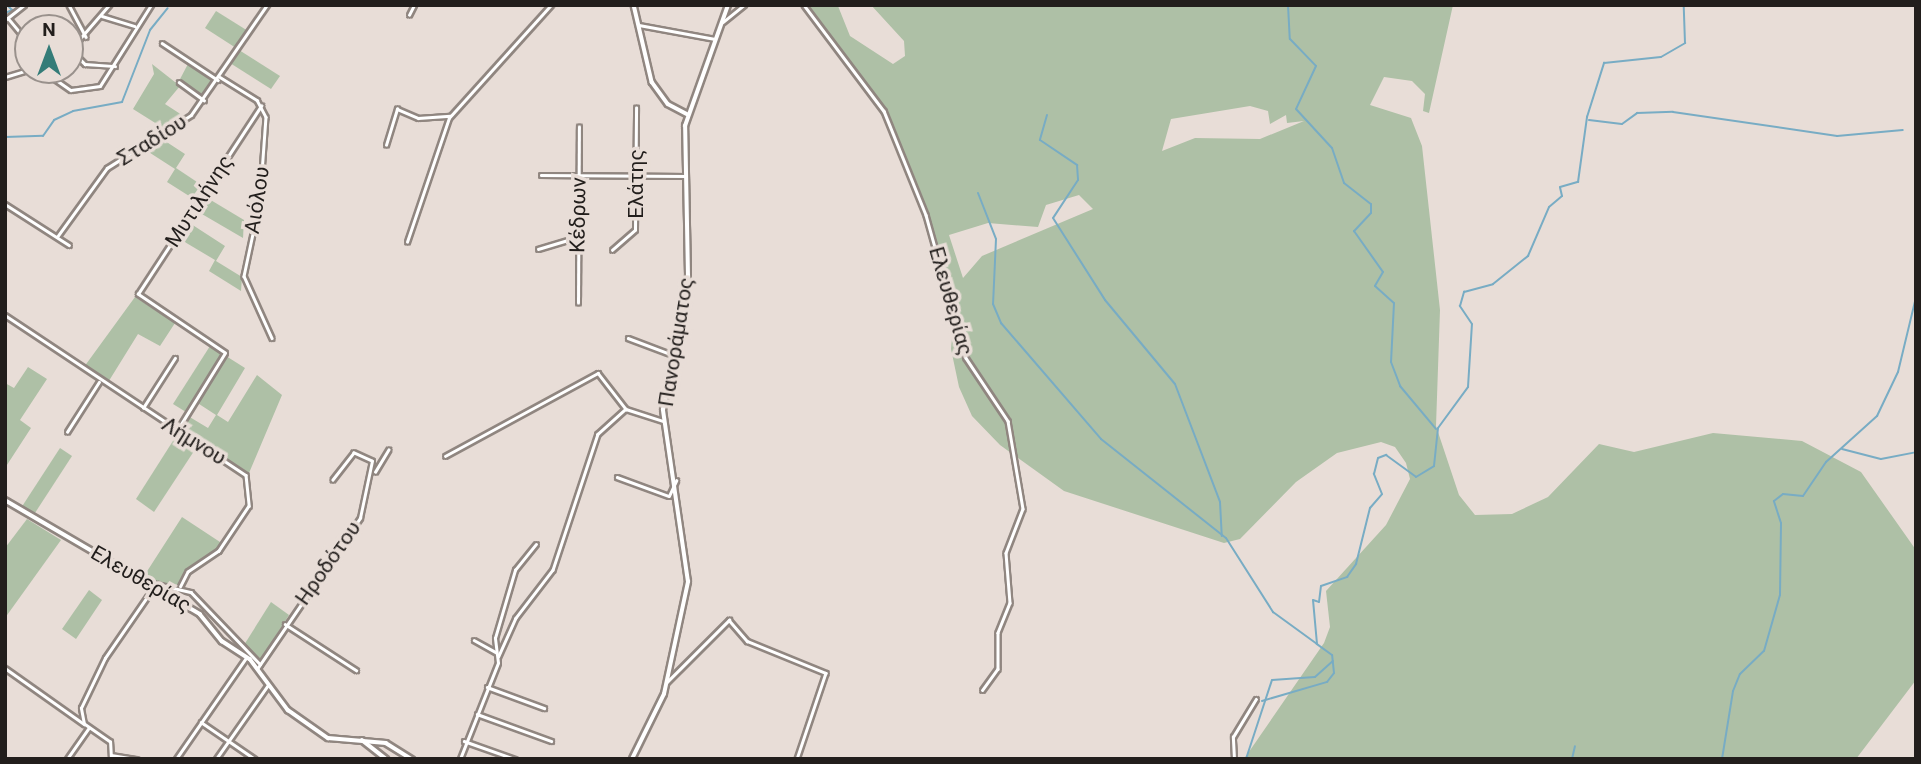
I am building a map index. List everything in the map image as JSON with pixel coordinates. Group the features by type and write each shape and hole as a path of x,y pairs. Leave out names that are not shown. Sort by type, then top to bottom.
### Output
{"main road":[{"path":"634,5 654,87 687,114"},
{"name":"Πανοράματος","path":"632,759 667,682 688,575 676,481 664,422 688,276 685,176 687,114 729,5"},
{"name":"Ελευθερίας","path":"5,500 156,584 247,656 259,667 268,685 288,710 328,738 388,744 412,759"},
{"path":"362,740 384,758"}],"street":[{"path":"7,19 24,5"},
{"path":"69,5 86,37 109,5"},
{"path":"59,84 84,92 105,83 134,26 151,5"},
{"name":"Σταδίου","path":"57,237 107,168 177,126 204,100 267,5"},
{"path":"409,15 414,5"},
{"path":"407,242 450,116 551,5"},
{"path":"722,22 744,5"},
{"name":"Ελευθερίας","path":"804,5 884,111 926,215 967,358 1008,421 1023,509 1006,553 1010,603 998,633 998,669 983,690"},
{"path":"102,16 134,26"},
{"path":"637,25 715,39"},
{"path":"162,43 261,106"},
{"path":"84,63 114,66"},
{"path":"179,82 204,100"},
{"name":"Μυτιλήνης","path":"177,430 225,354 138,296 261,106"},
{"name":"Αιόλου","path":"261,106 266,148 244,276 272,338"},
{"name":"Ελάτης","path":"612,250 635,232 636,108"},
{"path":"386,145 397,109 418,118 450,116"},
{"name":"Κέδρων","path":"578,303 579,127"},
{"path":"541,175 685,176"},
{"path":"5,204 69,244"},
{"path":"538,249 578,237"},
{"name":"Λήμνου","path":"5,315 100,381 242,471 251,496 219,551 188,572 181,586"},
{"path":"628,338 673,355"},
{"path":"143,408 175,358"},
{"path":"445,456 598,373 626,409 664,422"},
{"path":"66,432 100,381"},
{"path":"460,759 499,655 516,618 553,570 598,434 626,409"},
{"name":"Ηροδότου","path":"259,667 285,624 360,518 373,475 388,450"},
{"path":"333,480 356,451 372,461 373,475"},
{"path":"617,477 669,496 676,481"},
{"path":"499,655 495,638 515,570 536,544"},
{"path":"84,723 83,703 105,657 156,584 181,586 259,667"},
{"path":"667,682 729,620 747,641 826,673 797,759"},
{"path":"285,624 356,670"},
{"path":"474,640 499,655"},
{"path":"176,759 247,656"},
{"path":"5,668 108,739 111,757 137,759"},
{"path":"216,759 268,685"},
{"path":"487,687 544,708"},
{"path":"1234,759 1233,737 1256,699"},
{"path":"477,714 551,741"},
{"path":"201,722 255,759"},
{"path":"66,759 89,728"},
{"path":"466,741 515,759"}],"green space":[{"path":"805,5 838,6 850,36 893,64 905,56 904,41 871,5 1453,5 1429,113 1423,111 1425,94 1412,81 1384,77 1370,105 1411,118 1422,146 1440,310 1436,426 1459,495 1475,515 1512,514 1548,497 1599,444 1634,452 1713,433 1802,441 1861,472 1916,550 1916,680 1856,759 1244,759 1324,643 1330,627 1326,591 1386,525 1410,479 1406,463 1395,447 1381,442 1337,453 1296,482 1240,539 1224,543 1064,491 1000,445 972,416 959,387 951,349 955,302 887,114","holes":["1250,106 1268,111 1270,124 1286,115 1287,123 1304,121 1260,139 1195,138 1162,151 1171,119","1079,195 1093,209 982,256 963,278 949,235 988,223 1038,227 1046,205"]},
{"path":"216,11 248,31 236,48 205,28"},
{"path":"239,50 280,76 271,89 230,63"},
{"path":"189,62 215,79 203,98 179,81"},
{"path":"152,64 180,86 165,104 185,117 168,131 133,109 154,74"},
{"path":"162,139 185,154 176,168 206,188 197,201 167,182 175,169 144,149"},
{"path":"204,196 244,220 243,238 195,210"},
{"path":"188,222 225,246 216,261 242,277 241,291 209,271 215,260 178,238"},
{"path":"135,297 175,323 160,346 138,334 107,384 84,367"},
{"path":"210,346 223,354 186,412 173,404"},
{"path":"226,356 245,368 217,415 228,422 257,375 282,395 249,473 180,430 188,416 208,428 216,415 196,402"},
{"path":"28,367 47,379 20,420 31,428 5,468 5,383 14,388"},
{"path":"178,433 198,445 154,512 136,499"},
{"path":"60,448 72,456 33,516 21,508"},
{"path":"182,517 220,542 218,549 187,572 181,585 156,583 144,576"},
{"path":"27,519 61,540 5,618 5,548"},
{"path":"89,590 102,600 76,639 62,629"},
{"path":"271,602 289,615 260,661 244,645"}],"waterway":[{"path":"5,13 12,10 7,5"},
{"path":"1288,5 1290,39 1316,66 1296,109 1332,148 1344,183 1371,204 1371,213 1354,231 1383,272 1375,286 1394,303 1391,362 1400,386 1436,429"},
{"path":"1262,701 1327,682 1334,673 1332,655 1317,644 1313,600 1319,602 1321,586 1347,577 1356,564 1370,508 1382,494 1374,474 1378,458 1386,455 1416,477 1434,466 1438,428 1468,387 1472,324 1460,306 1464,292 1493,284 1528,256 1549,207 1562,196 1560,187 1578,182 1587,117 1604,63 1661,57 1685,43 1684,5"},
{"path":"5,137 43,136 54,120 73,111 122,102 150,30 168,8"},
{"path":"1589,120 1622,124 1637,113 1673,112 1837,136 1903,130"},
{"path":"1047,115 1040,140 1077,165 1078,180 1053,218 1105,300 1175,384 1220,502 1222,536"},
{"path":"978,193 996,239 993,304 1001,323 1101,439 1226,538 1273,612 1317,644"},
{"path":"1722,759 1733,691 1740,674 1764,651 1780,595 1781,523 1774,501 1783,494 1803,496 1826,462 1877,416 1898,372 1916,297"},
{"path":"1842,449 1881,459 1916,452"},
{"path":"1246,759 1272,680 1315,677 1333,661"},
{"path":"1572,759 1575,746"}]}
